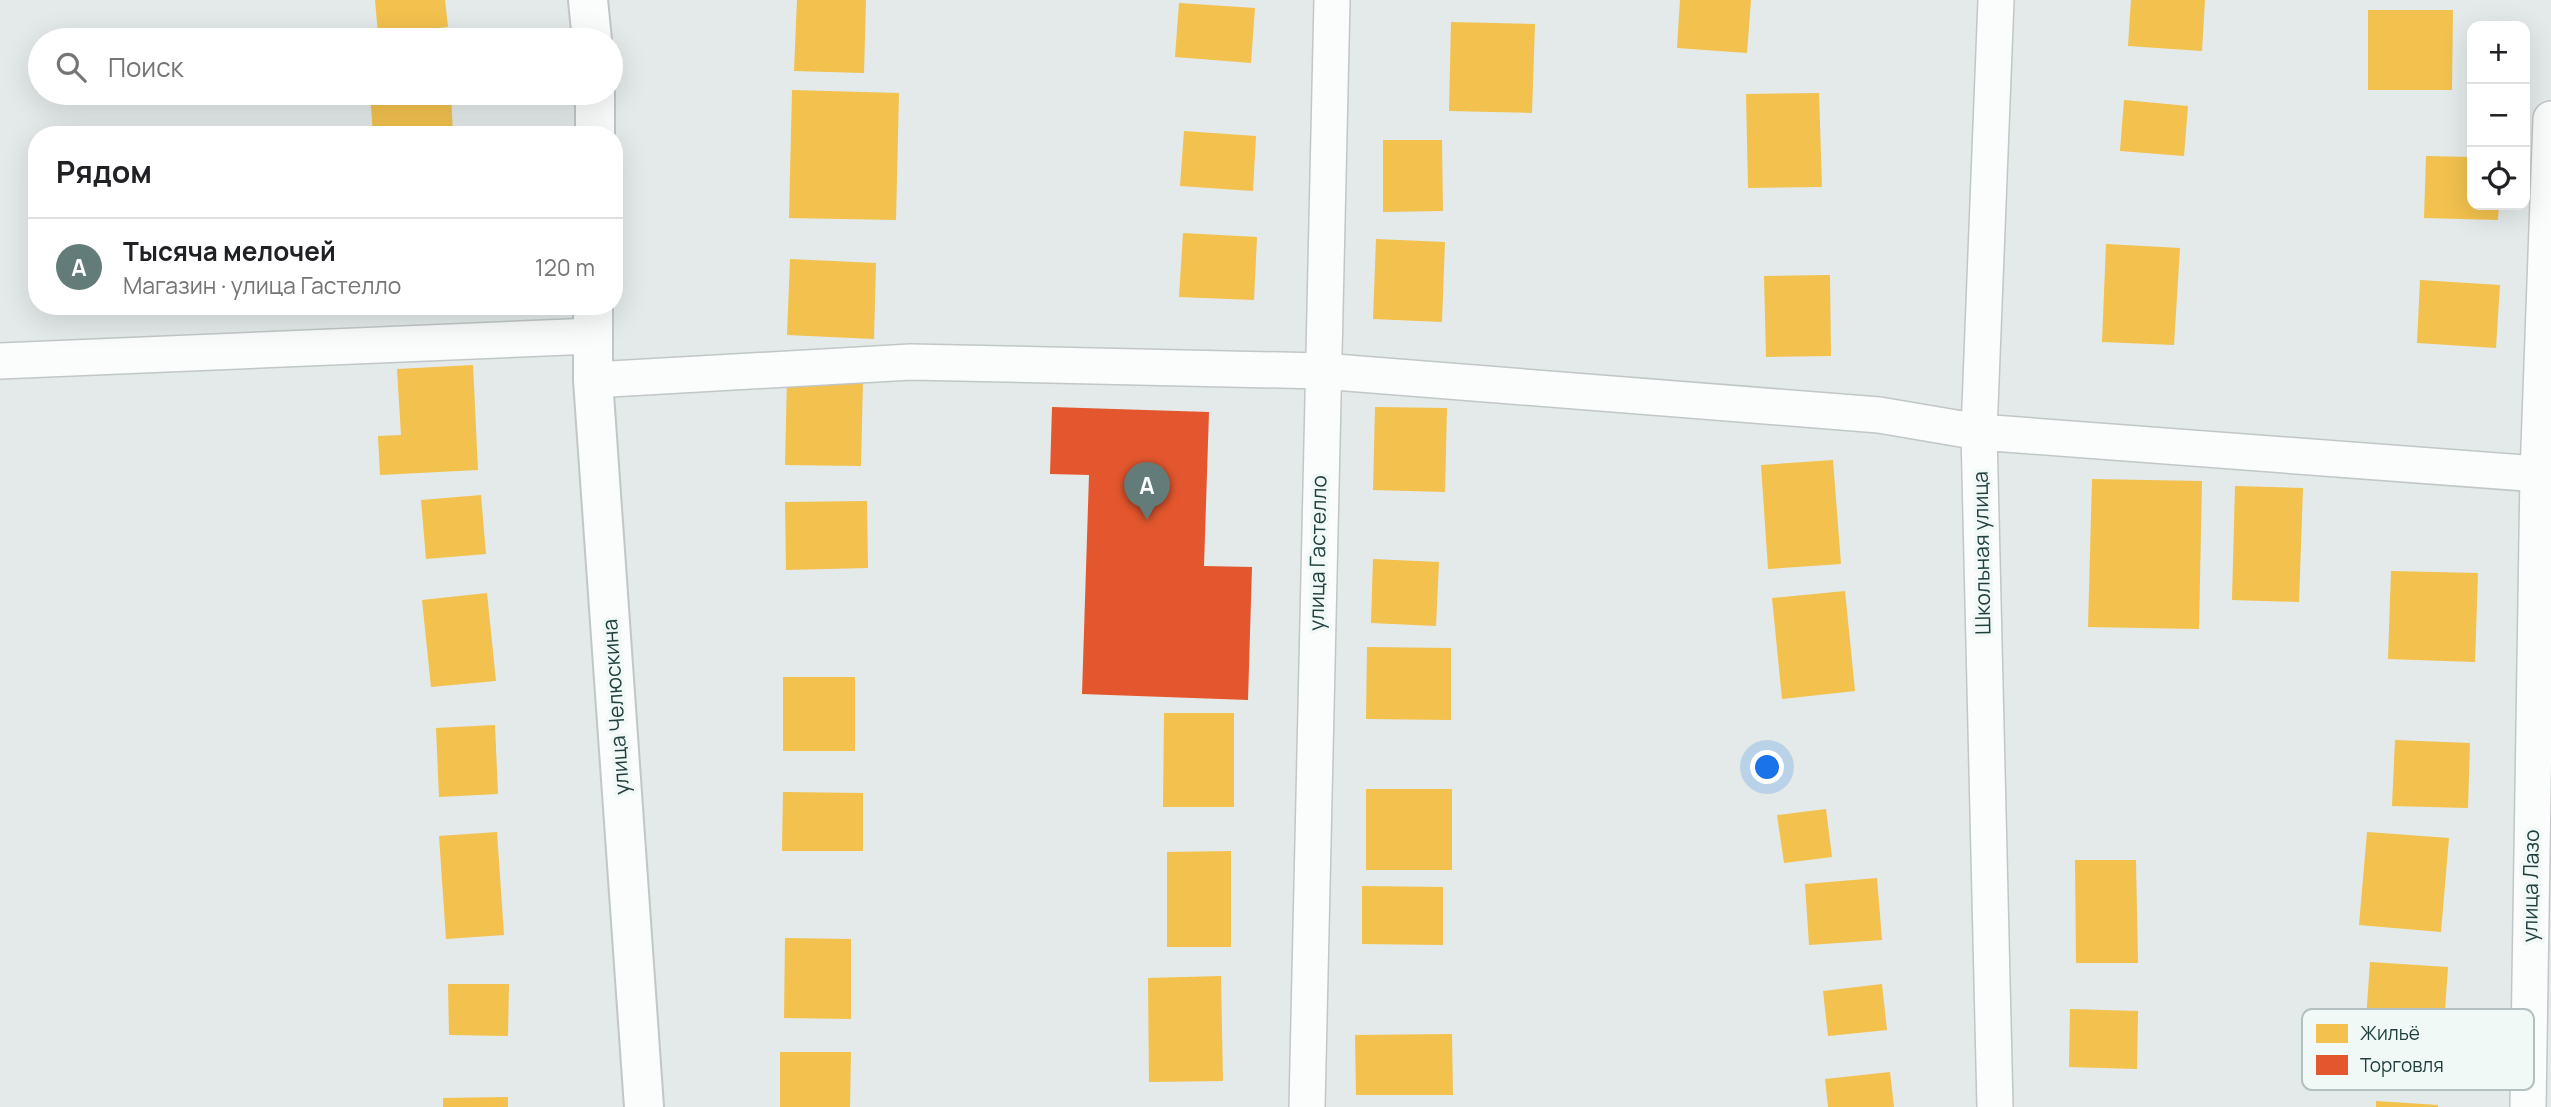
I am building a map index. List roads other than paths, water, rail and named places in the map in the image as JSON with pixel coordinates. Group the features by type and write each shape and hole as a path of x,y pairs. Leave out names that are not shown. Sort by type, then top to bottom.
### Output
{"street":[{"path":"588,0 591,28"},
{"name":"улица Гастелло","path":"1307,1107 1332,0"},
{"name":"Школьная улица","path":"1995,1107 1979,432 1996,0"},
{"path":"595,126 596,105"},
{"name":"улица Лазо","path":"2530,1009 2551,119"},
{"path":"0,361 593,321"},
{"name":"улица Челюскина","path":"593,321 593,380 644,1107"},
{"path":"593,380 911,362 1322,371 1879,415 1979,432 2544,475"}],"place":[{"name":"Тысяча мелочей","path":"1147,520"}]}
